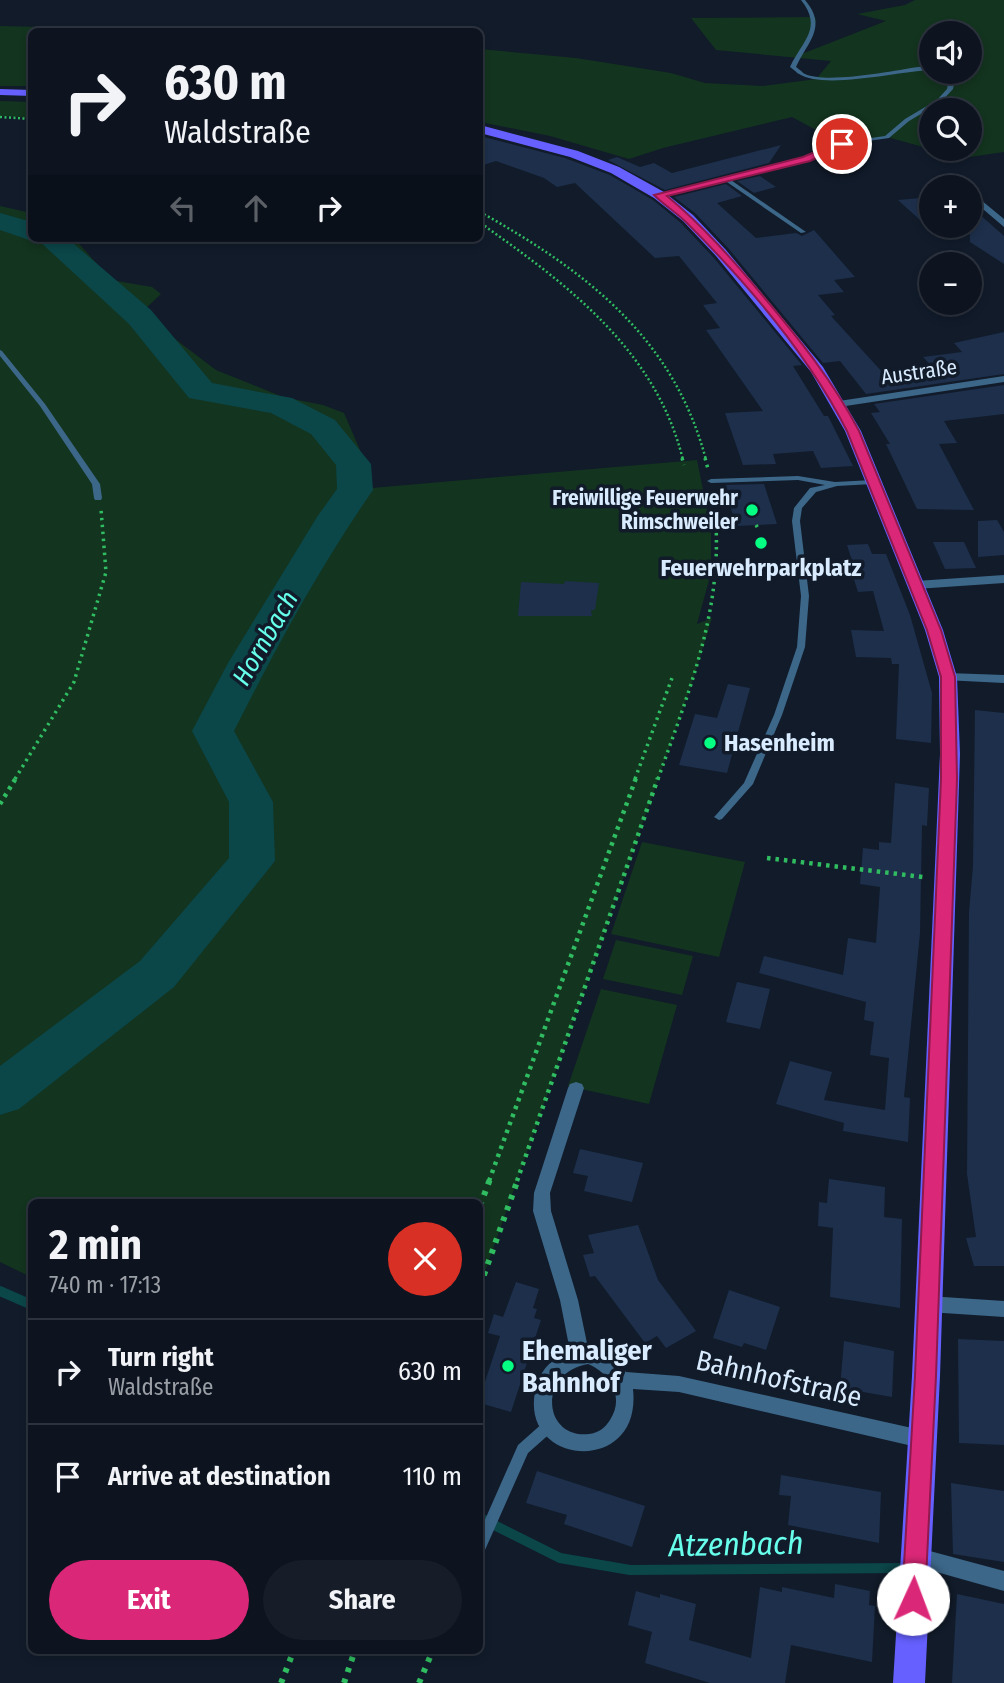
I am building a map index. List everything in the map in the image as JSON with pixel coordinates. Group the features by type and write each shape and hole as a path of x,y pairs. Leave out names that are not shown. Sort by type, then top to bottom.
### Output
{"main road":[{"path":"0,92 28,93"},
{"path":"483,130 536,142 592,160 627,176 659,195 688,218 729,262 802,349 839,404 934,630 948,677 950,754 928,1304 909,1683"}],"street":[{"path":"659,195 806,159 842,144"},
{"path":"982,205 1004,224"},
{"name":"Austraße","path":"839,404 1004,379"},
{"path":"916,585 1004,579"},
{"path":"948,677 1004,679"},
{"path":"576,1087 542,1193 542,1203 549,1240 569,1300 580,1356"},
{"path":"928,1304 1004,1309"},
{"path":"570,1357 600,1359 610,1364 622,1380 626,1394 621,1420 614,1432 603,1440 579,1444 566,1440 549,1426 542,1408 554,1369 570,1357"},
{"name":"Bahnhofstraße","path":"622,1380 679,1384 921,1439"},
{"path":"915,1554 1004,1581"}],"lane":[{"path":"803,0 814,10 816,21 793,67 799,74 845,78 919,69"},
{"path":"842,144 887,137 907,120 939,102 951,84"},
{"path":"726,179 803,232"},
{"path":"0,352 43,405 96,484 98,498"},
{"path":"711,481 798,478 837,484"},
{"path":"719,817 748,784 778,715 800,647 805,596 796,521 798,508 813,490 837,484 873,482"},
{"path":"483,1538 523,1449 549,1426"}],"path":[{"path":"0,117 28,119"},
{"path":"483,214 533,243 573,272 636,328 670,374 688,405 711,481 718,520 719,551 712,618 483,1277"},
{"path":"483,222 575,291 608,323 637,360 670,418 684,465"},
{"path":"0,804 74,682 106,572 104,522 98,498"},
{"path":"483,1199 672,678"},
{"path":"767,858 945,880"},
{"path":"281,1683 292,1654"},
{"path":"344,1682 354,1654"},
{"path":"419,1683 431,1654"}],"green space":[{"path":"915,0 1004,0 1004,152 982,155 982,98 919,98 919,146 887,137 842,144 792,117 663,148 629,159 550,136 483,123 483,49 576,58 671,73 705,83 763,86 816,79 831,61 716,50 691,18 815,17 816,21 799,55 886,21 857,14 905,5"},
{"path":"0,26 90,28 28,28 28,86 0,86"},
{"path":"0,101 28,102 28,118 0,116"},
{"path":"0,206 28,212 28,242 78,242 111,280 152,287 161,294 144,310 158,326 216,370 283,397 323,405 344,413 366,464 372,488 697,460 711,529 711,573 697,624 712,618 692,683 483,1277 483,1199 28,1199 28,1276 0,1262"},
{"path":"642,842 745,862 719,957 611,934"},
{"path":"616,940 693,956 682,995 603,979"},
{"path":"601,989 677,1005 649,1104 568,1086"}],"building":[{"path":"483,137 565,158 610,175 653,200 681,223 714,258 802,365 793,366 824,416 828,416 853,466 821,468 813,451 773,454 776,464 743,465 725,413 763,411 706,330 720,328 703,305 717,303 679,256 655,258 575,183 557,187 544,178 496,161 483,165"},
{"path":"781,145 769,163 665,190 608,160 617,157 640,167 654,163 672,173"},
{"path":"760,176 776,187 754,193 737,181"},
{"path":"726,184 742,196 717,203 756,238 796,233 802,236 814,230 855,277 834,280 844,292 818,295 835,315 831,316 884,374 933,368 923,357 962,352 954,343 1004,332 1004,374 866,394 840,361 823,363 728,248 695,213 674,197"},
{"path":"919,198 919,219 898,200"},
{"path":"982,217 1004,236 1004,264 970,242 970,238 982,238"},
{"path":"1004,385 1004,414 944,421 957,443 939,444 974,510 917,509 886,444 890,444 871,413 880,412 874,404"},
{"name":"Freiwillige Feuerwehr Rimschweiler","path":"764,484 777,524 736,526 724,485"},
{"path":"997,520 1004,532 1004,555 978,557 978,521"},
{"path":"933,542 964,542 976,568 945,569"},
{"path":"868,544 872,554 886,554 910,615 932,693 931,743 896,739 899,664 892,664 891,658 856,657 851,630 884,631 873,591 858,592 849,564 853,564 847,545"},
{"path":"565,581 599,583 595,610 591,610 592,616 518,616 521,582 564,584"},
{"name":"Hasenheim","path":"728,684 750,688 727,773 679,765 695,714 717,718"},
{"path":"975,710 1004,713 1004,1266 974,1266 966,1238 976,1237 967,1174 969,912 973,866"},
{"path":"895,783 929,788 927,826 922,825 920,933 904,1097 910,1098 908,1142 843,1131 844,1123 776,1104 790,1061 832,1072 824,1100 885,1110 889,1058 870,1055 874,1022 864,1020 866,1002 759,973 764,956 843,975 848,938 876,943 880,887 860,884 863,848 879,850 879,842 891,843"},
{"path":"737,982 770,989 760,1029 726,1022"},
{"path":"580,1149 643,1163 632,1202 584,1191 588,1176 573,1173"},
{"path":"829,1179 885,1187 884,1217 902,1219 900,1308 830,1297 833,1228 818,1226 819,1202 827,1203"},
{"path":"638,1225 658,1280 696,1331 666,1348 657,1336 645,1343 595,1276 590,1277 583,1255 594,1253 588,1235"},
{"name":"Ehemaliger Bahnhof","path":"516,1282 539,1289 533,1308 537,1309 534,1318 541,1320 511,1412 483,1404 483,1388 500,1336 488,1333 494,1314 503,1317"},
{"path":"729,1290 780,1307 766,1350 744,1343 742,1347 713,1338"},
{"path":"958,1339 1004,1341 1004,1445 959,1443"},
{"path":"844,1341 894,1351 892,1397 840,1388"},
{"path":"537,1471 645,1506 632,1547 564,1524 567,1515 526,1503"},
{"path":"781,1475 881,1492 879,1543 788,1525 791,1496 779,1495"},
{"path":"951,1483 1004,1491 1004,1562 953,1554"},
{"path":"835,1584 870,1591 869,1605 875,1606 872,1662 791,1645 785,1683 710,1683 645,1663 652,1632 628,1625 636,1591 660,1598 660,1594 696,1604 689,1640 751,1658 760,1587 782,1592 782,1587 834,1598"},
{"path":"957,1594 1004,1604 1004,1683 952,1683"}],"waterway":[{"name":"Hornbach","path":"0,221 28,231"},
{"name":"Hornbach","path":"0,1094 157,974 252,861 251,802 213,731 248,663 335,517 355,490 353,464 323,427 280,405 201,391 140,317 55,242"},
{"name":"Atzenbach","path":"0,1291 28,1303"},
{"name":"Atzenbach","path":"483,1520 560,1558 630,1570 910,1568"}],"place":[{"name":"Freiwillige Feuerwehr Rimschweiler","path":"752,510"},
{"name":"Feuerwehrparkplatz","path":"761,543"},
{"name":"Hasenheim","path":"710,743"},
{"name":"Ehemaliger Bahnhof","path":"508,1366"}],"route":[{"path":"842,144 806,159 659,195 688,218 722,253 802,349 839,404 853,431 934,630 948,677 950,754 926,1376 913,1599"}]}
